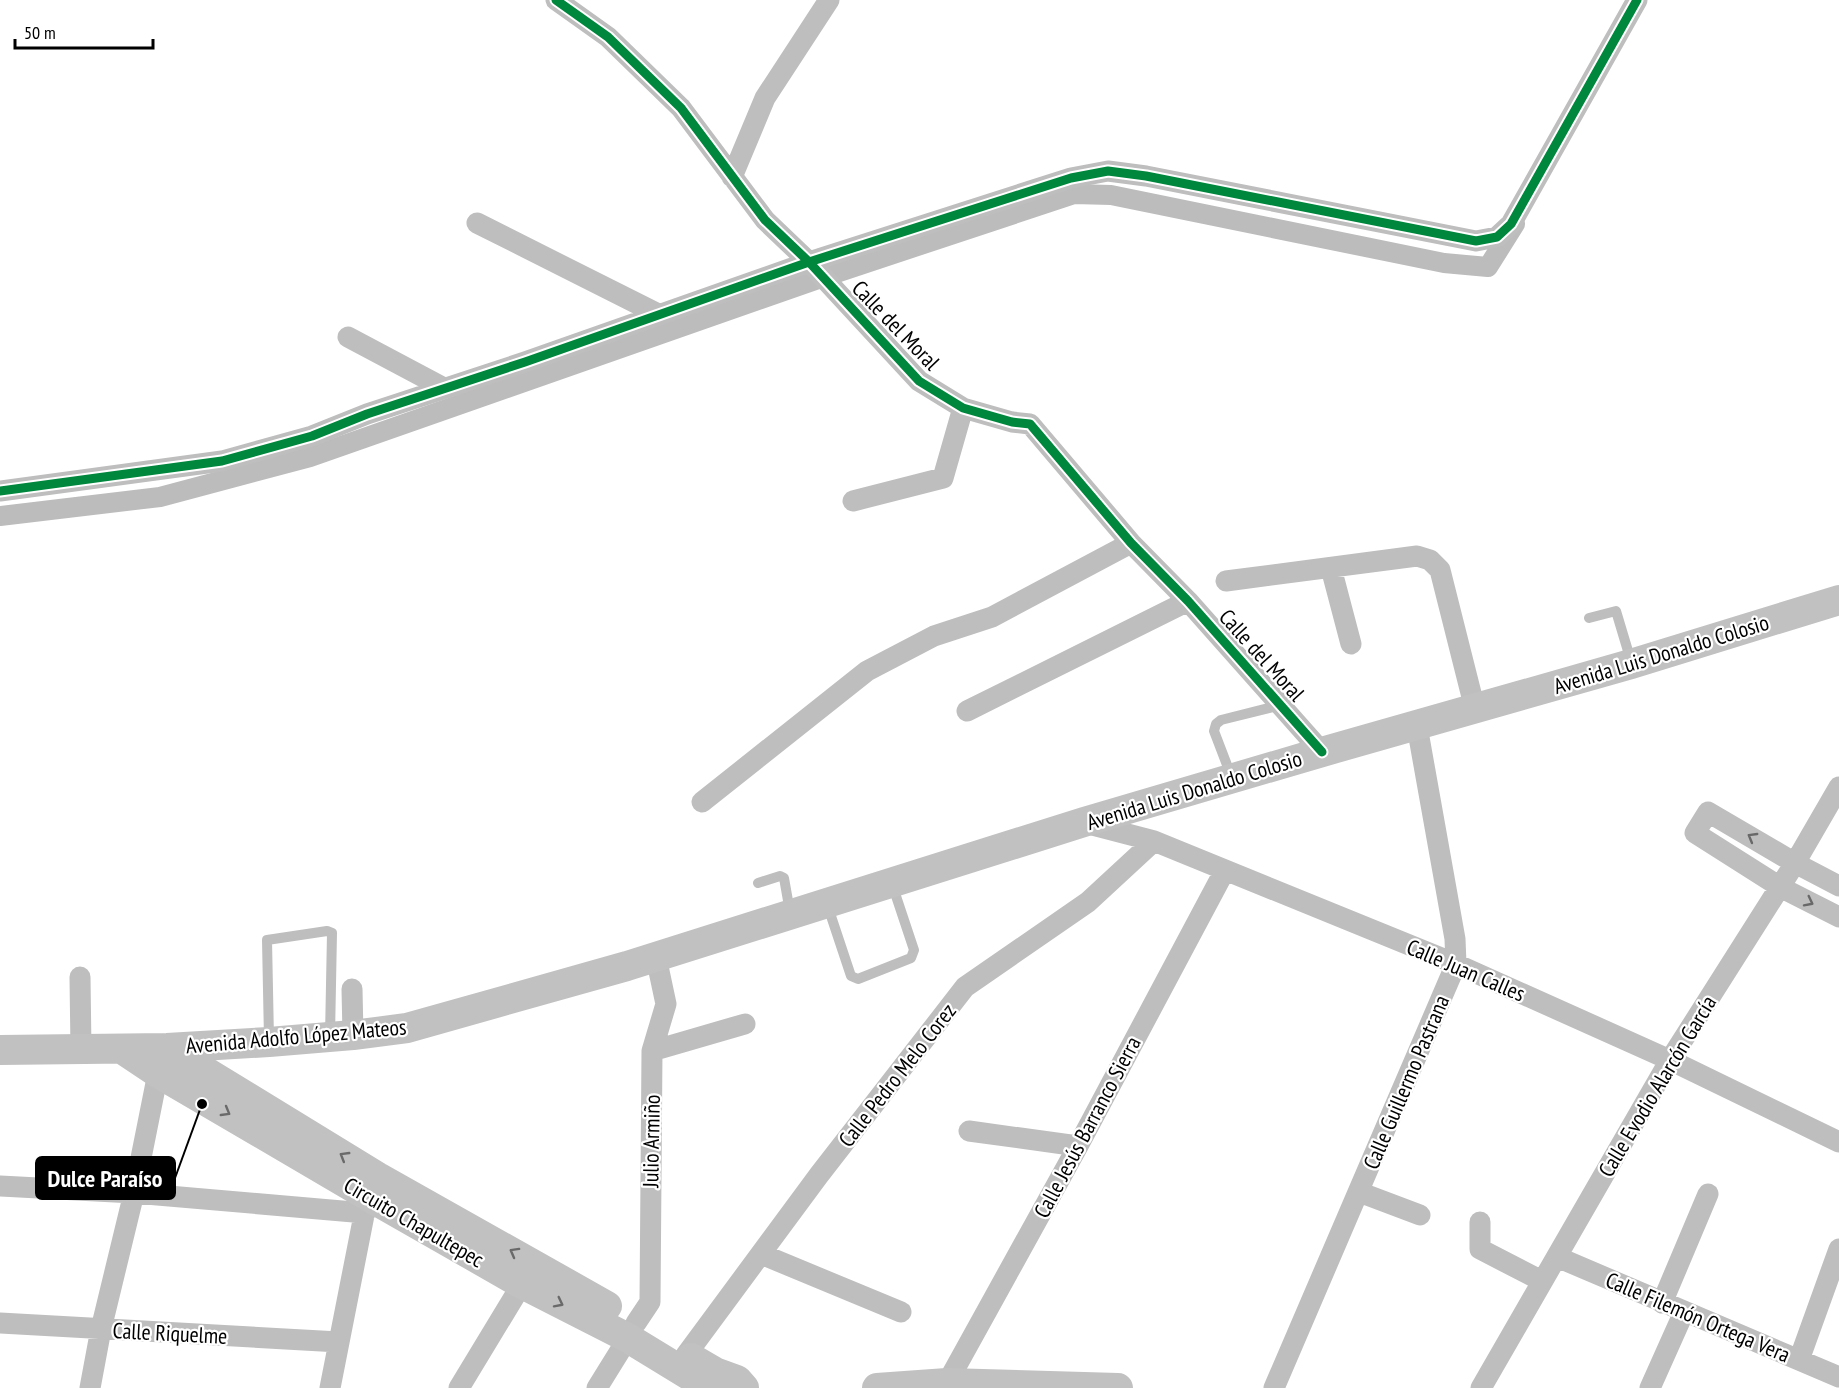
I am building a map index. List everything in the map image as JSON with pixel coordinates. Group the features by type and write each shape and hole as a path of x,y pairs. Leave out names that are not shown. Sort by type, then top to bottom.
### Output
{"main road":[{"name":"Avenida Luis Donaldo Colosio","path":"656,957 1084,822 1631,664 1839,600"},
{"name":"Avenida Adolfo López Mateos","path":"0,1050 122,1049 162,1060 269,1042 407,1028 656,957"},
{"name":"Circuito Chapultepec","path":"162,1060 367,1204 522,1284 686,1355 715,1372 737,1380 744,1388"},
{"name":"Circuito Chapultepec","path":"162,1060 534,1263 710,1388"},
{"path":"877,1388 947,1383 1106,1387"}],"street":[{"name":"Calle del Moral","path":"556,0 608,37 681,108 765,219 816,270 919,381 963,408 1012,422 1030,424 1136,548 1183,596 1322,752"},
{"path":"732,177 765,98 829,0"},
{"path":"0,491 222,461 312,436 367,414 660,315 816,270 1071,178 1108,171 1146,176 1476,241 1497,237 1511,224 1637,0"},
{"path":"477,223 660,315"},
{"path":"348,337 444,388"},
{"path":"853,501 943,478 963,408"},
{"path":"702,802 867,671 934,636 992,617 1136,548"},
{"path":"1226,581 1417,556 1430,560 1440,570 1475,709"},
{"path":"1331,568 1351,644"},
{"path":"967,711 1183,596"},
{"name":"Calle Guillermo Pastrana","path":"1274,1388 1456,964 1455,939 1417,726"},
{"name":"Calle Evodio Alarcón García","path":"1481,1388 1670,1060 1795,863 1839,787"},
{"path":"1839,886 1708,812 1695,833 1780,887 1839,917"},
{"name":"Calle Juan Calles","path":"1084,822 1154,841 1456,964 1670,1060 1839,1142"},
{"name":"Calle Pedro Melo Corez","path":"686,1355 819,1175 965,987 1088,902 1154,841"},
{"name":"Calle Jesús Barranco Sierra","path":"947,1383 1078,1146 1225,870"},
{"name":"Julio Armiño","path":"597,1388 650,1302 652,1051 666,1004 656,957"},
{"path":"80,977 81,1050"},
{"path":"342,1036 352,989"},
{"path":"652,1051 745,1024"},
{"path":"90,1388 101,1329 134,1193 162,1060"},
{"path":"969,1131 1078,1146"},
{"path":"0,1186 367,1204 330,1388"},
{"path":"1359,1192 1420,1215"},
{"path":"1662,1302 1708,1194"},
{"path":"1480,1222 1480,1249 1542,1281"},
{"path":"1798,1360 1839,1249"},
{"path":"761,1254 901,1312"},
{"name":"Calle Filemón Ortega Vera","path":"1557,1257 1839,1377"},
{"path":"459,1388 522,1284"},
{"path":"1650,1388 1684,1312"},
{"name":"Calle Riquelme","path":"0,1323 339,1342"}],"lane":[{"path":"1589,618 1616,611 1631,664"},
{"path":"1232,778 1214,731 1216,724 1221,720 1281,705"},
{"path":"758,883 780,876 784,878 791,915"},
{"path":"827,904 851,976 858,978 911,958 913,954 914,950 891,882"},
{"path":"269,1042 267,940 327,931 332,933 342,1036"}],"waterway":[{"path":"0,516 160,497 310,457 821,278 1074,194 1111,195 1444,263 1488,267 1515,224"}],"cycle path":[{"path":"556,0 608,37 681,108 765,220 809,262 919,381 963,408 1012,422 1030,424 1131,543 1188,601 1322,752"},
{"path":"0,491 222,461 312,436 367,414 525,362 809,262 1071,178 1108,171 1146,176 1476,241 1497,237 1511,224 1637,0"}],"place":[{"name":"Dulce Paraíso","path":"202,1104"}]}
